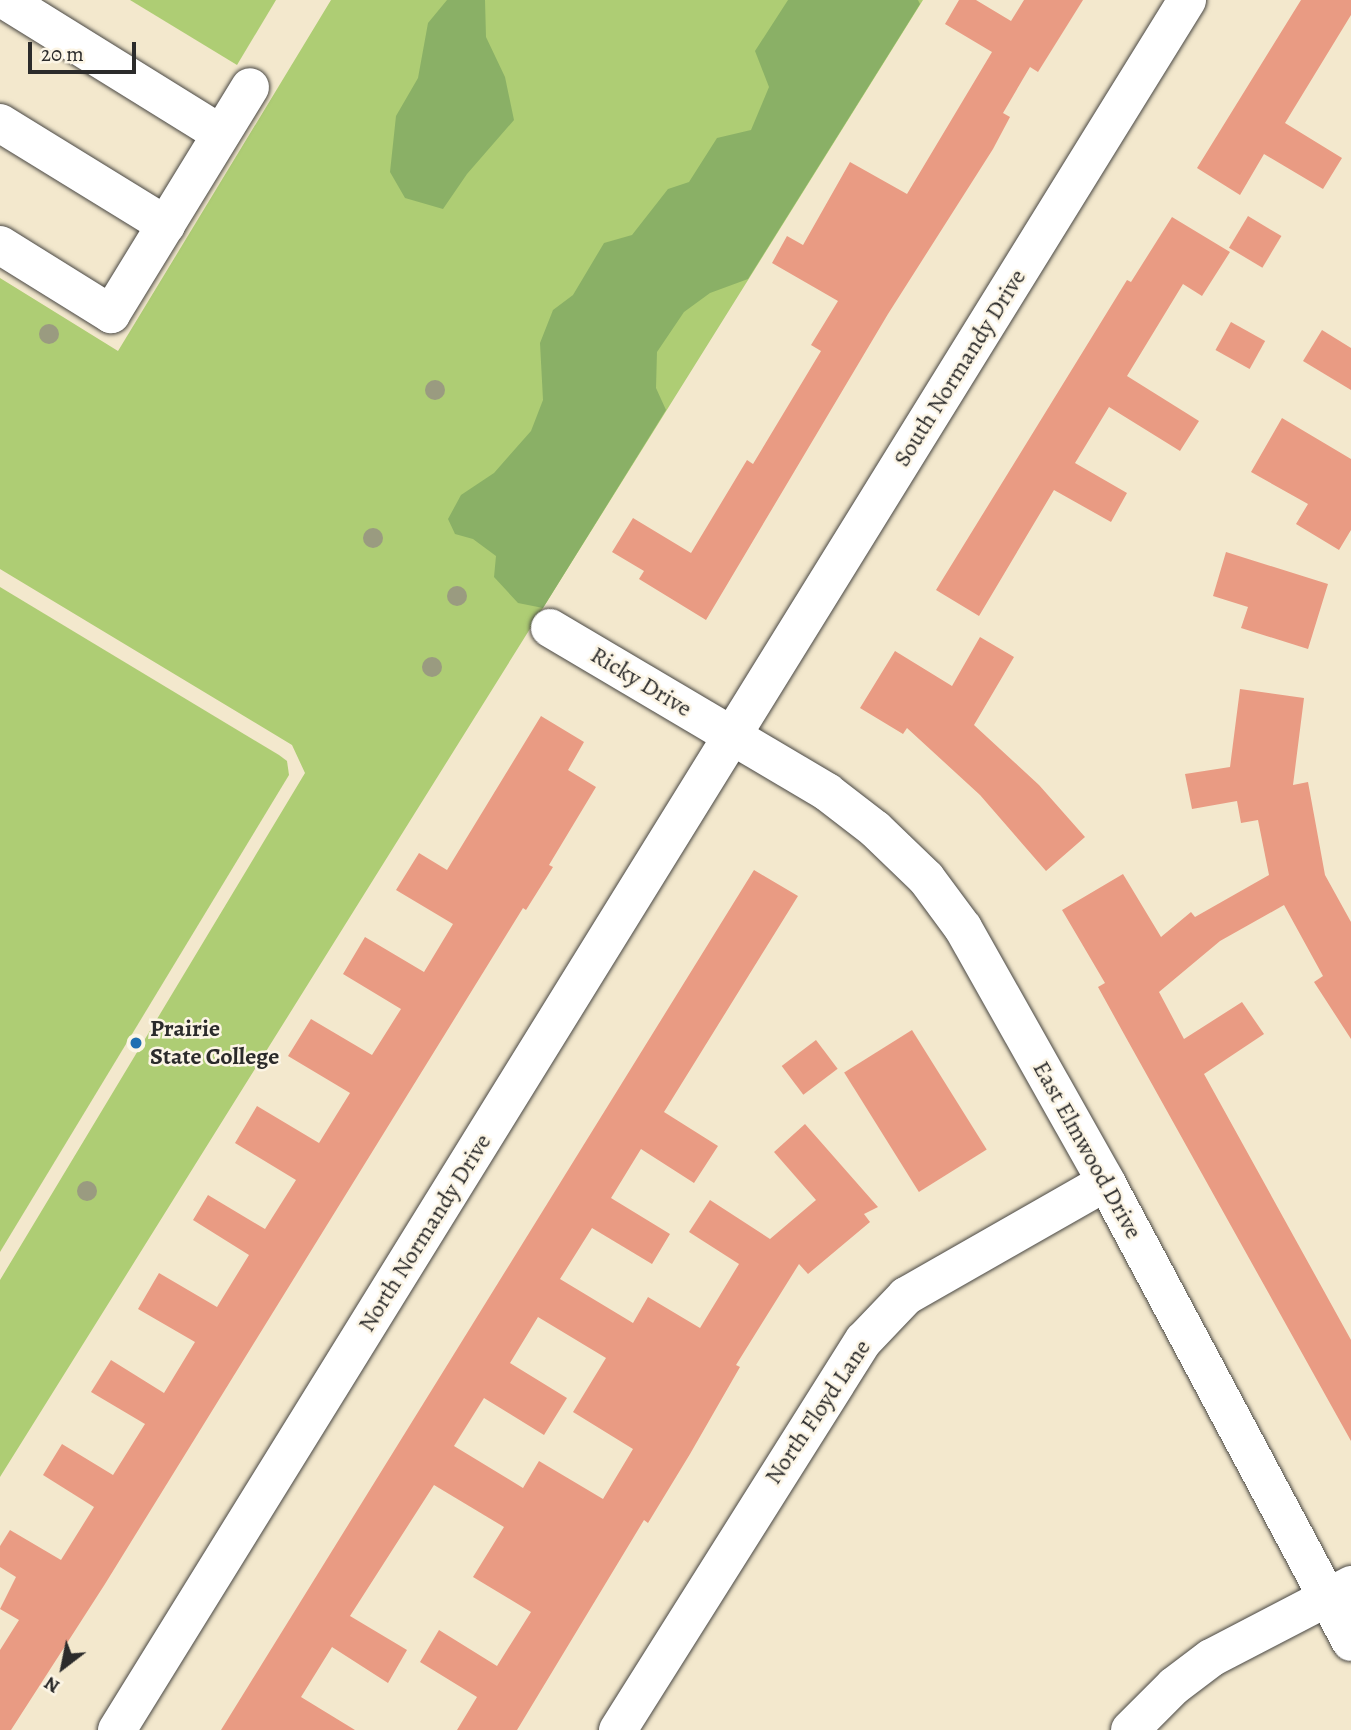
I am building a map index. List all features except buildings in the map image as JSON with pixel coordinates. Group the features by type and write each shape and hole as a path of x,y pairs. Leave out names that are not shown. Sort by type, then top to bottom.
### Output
{"street":[{"path":"5,0 221,134"},
{"name":"South Normandy Drive","path":"732,735 1187,0"},
{"path":"0,246 111,314 250,87"},
{"path":"0,123 166,225"},
{"name":"Ricky Drive","path":"550,628 732,735"},
{"name":"East Elmwood Drive","path":"732,735 836,799 926,878 963,928 1340,1591 1351,1642"},
{"name":"North Normandy Drive","path":"117,1730 732,735"},
{"name":"North Floyd Lane","path":"618,1730 864,1340 906,1296 1106,1182"},
{"path":"1130,1730 1174,1686 1211,1658 1340,1591"}],"green space":[{"path":"130,0 276,0 237,65"},
{"name":"Prairie State College","path":"331,0 923,0 0,1477 0,1280 305,773 292,745 0,569 0,278 118,351"},
{"path":"447,0 485,0 486,37 505,77 514,120 467,174 443,209 405,198 390,172 396,116 418,78 428,23"},
{"path":"788,0 918,0 920,4 748,279 710,293 684,312 657,352 656,388 666,410 543,608 518,603 494,577 496,556 473,539 455,534 448,519 461,495 494,473 531,431 543,400 540,343 553,310 573,295 604,243 632,235 668,189 689,182 717,138 751,130 769,87 755,51"},
{"path":"0,587 279,755 287,761 289,775 0,1252"}],"place":[{"name":"Prairie State College","path":"136,1043"}]}
